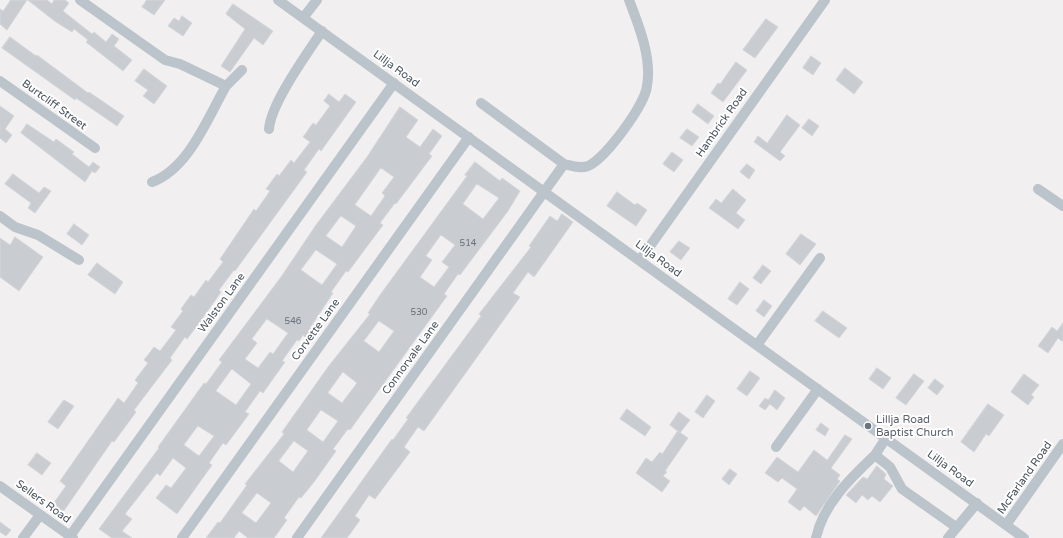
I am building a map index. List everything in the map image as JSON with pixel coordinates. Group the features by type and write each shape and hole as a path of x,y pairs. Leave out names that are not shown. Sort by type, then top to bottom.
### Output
{"street":[{"path":"80,0 165,60 180,64 226,86"},
{"name":"Lillja Road","path":"278,0 1024,538"},
{"path":"303,18 317,0"},
{"path":"481,103 564,164 576,167 587,166 598,160 634,117 647,88 648,71 643,42 629,0"},
{"name":"Hambrick Road","path":"640,260 824,0"},
{"path":"269,129 270,120 285,91 322,32"},
{"path":"152,182 164,177 188,152 226,86 242,70"},
{"name":"Burtcliff Street","path":"0,80 95,148"},
{"name":"Walston Lane","path":"71,537 394,83"},
{"name":"Corvette Lane","path":"182,538 469,137"},
{"name":"Connorvale Lane","path":"297,538 564,164"},
{"path":"1038,189 1063,206"},
{"path":"0,216 15,227 38,235 79,260"},
{"path":"757,345 820,258"},
{"path":"776,447 818,389"},
{"path":"816,538 819,525 826,511 856,474 875,455 886,438"},
{"name":"McFarland Road","path":"1006,525 1063,444"},
{"path":"875,455 890,466 902,489 956,527"},
{"name":"Sellers Road","path":"0,486 71,537"},
{"path":"948,538 977,503"},
{"path":"24,538 40,515"}],"building":[{"path":"11,0 27,0 7,30 0,24 0,9 3,11"},
{"path":"28,0 47,0 52,4 54,0 65,0 69,3 63,11 92,34 94,32 106,42 112,34 119,39 114,46 132,60 123,71 86,42 88,40 74,29 72,32 56,22"},
{"path":"147,0 165,0 154,15 142,7"},
{"path":"233,4 273,31 263,45 254,38 230,72 221,66 245,29 226,14"},
{"path":"182,16 192,23 183,36 168,26 174,18 179,21"},
{"path":"766,19 778,27 755,58 743,50"},
{"path":"10,37 88,93 89,92 124,116 117,126 76,98 75,100 2,48"},
{"path":"811,56 821,63 813,75 803,68"},
{"path":"736,62 747,70 723,102 711,93 718,83 720,84"},
{"path":"845,68 863,82 854,94 836,80"},
{"path":"144,69 167,86 154,104 143,96 148,90 135,81"},
{"path":"329,94 339,102 345,94 356,102 321,151 319,149 304,170 307,172 235,271 234,270 219,290 221,292 197,326 187,339 185,337 170,358 172,360 134,410 136,412 114,442 112,441 63,512 53,504 66,486 60,481 118,398 124,403 138,383 135,380 148,363 144,360 154,347 160,351 176,330 171,327 183,311 181,309 191,295 194,297 206,280 208,282 223,262 220,259 254,209 256,211 270,191 266,189 277,174 279,176 291,160 294,163 310,142 303,137 313,123 316,125 330,106 324,101"},
{"path":"698,104 714,116 708,124 692,112"},
{"path":"0,106 14,116 5,129 12,135 6,143 0,138"},
{"path":"400,107 418,120 406,137 420,147 433,129 442,136 429,154 432,156 380,223 383,225 331,292 333,293 310,328 316,333 310,341 303,335 299,341 297,340 282,361 285,362 263,393 260,391 245,412 249,414 226,445 223,443 209,463 212,465 177,514 156,498 166,485 171,488 186,468 173,458 160,476 157,473 125,514 132,519 122,531 132,538 112,538 99,529 159,448 158,447 204,383 206,384 222,362 219,360 281,277 316,225 367,157","holes":["381,168 394,177 382,193 385,196 371,216 355,205","341,216 356,226 342,247 326,236","316,250 337,264 322,285 301,270","267,319 288,333 273,354 270,352 258,368 245,359 257,343 252,339","232,369 251,384 236,405 216,391","198,426 214,436 199,456 184,445"]},
{"path":"787,115 800,125 780,152 785,156 780,161 754,142 758,136 767,143"},
{"path":"809,119 819,126 812,136 802,128"},
{"path":"27,124 54,142 56,139 74,152 72,154 89,167 93,162 100,167 95,173 92,171 85,182 21,133"},
{"path":"687,129 699,137 692,146 680,138"},
{"path":"672,152 683,160 674,172 663,164"},
{"path":"475,162 500,181 502,178 520,191 508,211 460,275 458,274 444,294 447,296 350,430 348,429 333,449 336,451 314,482 301,498 299,497 284,518 287,520 274,538 248,538 239,531 234,538 206,538 218,522 220,523 247,485 245,484 284,434 282,432 328,367 370,314 368,313 380,295 467,176 465,175","holes":["477,184 499,198 483,219 463,204","441,235 455,245 442,262 449,267 434,287 420,277 432,260 426,256","379,321 394,331 379,352 364,341","343,372 357,383 342,403 328,393","321,410 338,421 323,442 307,430","294,441 308,451 293,472 279,461","257,493 271,503 256,523 242,513"]},
{"path":"747,164 755,170 749,179 740,172"},
{"path":"13,174 39,193 44,187 51,191 35,213 28,208 31,203 5,184"},
{"path":"733,189 746,200 736,213 745,220 738,229 709,208 716,199 721,203"},
{"path":"617,192 635,205 637,203 647,210 636,226 607,206"},
{"path":"562,214 573,222 534,277 528,272 513,293 520,297 424,431 418,427 404,447 410,452 375,499 369,495 355,516 360,520 347,538 321,538 408,419 406,418 481,316 479,314 531,247 529,246 550,216 557,221"},
{"path":"74,224 89,235 82,245 67,234"},
{"path":"801,234 816,244 800,265 786,254"},
{"path":"15,237 43,257 19,291 0,277 0,238 10,245"},
{"path":"679,241 690,248 681,260 670,252"},
{"path":"97,263 123,282 115,294 88,275"},
{"path":"763,265 771,271 761,284 753,278"},
{"path":"740,282 749,289 737,305 728,299"},
{"path":"764,300 772,306 764,317 756,311"},
{"path":"823,311 847,328 839,338 815,321"},
{"path":"1063,323 1063,342 1058,338 1048,353 1038,346 1052,327 1057,331"},
{"path":"877,368 891,378 883,389 869,379"},
{"path":"750,371 760,378 747,396 737,389"},
{"path":"914,374 924,381 906,405 896,398"},
{"path":"1024,374 1039,385 1031,395 1034,397 1028,405 1011,392"},
{"path":"935,379 944,386 937,395 928,388"},
{"path":"775,390 785,398 777,410 770,404 765,410 759,406 765,398 768,400"},
{"path":"707,395 715,401 703,418 695,412"},
{"path":"64,400 74,406 58,429 48,422"},
{"path":"988,404 1004,415 989,436 986,434 974,452 961,442"},
{"path":"627,409 651,427 645,436 620,419"},
{"path":"679,412 690,420 680,433 670,425"},
{"path":"821,423 829,429 825,436 816,430"},
{"path":"678,431 688,438 665,471 667,472 663,476 670,481 662,492 636,473 646,458 652,462 660,452 662,454"},
{"path":"845,435 852,439 831,468 840,475 837,479 840,481 816,516 804,506 800,511 788,502 797,489 782,478 778,482 765,473 777,457 798,472 814,450 827,460"},
{"path":"37,453 51,463 42,475 28,465"},
{"path":"877,466 886,474 884,479 893,486 880,502 872,496 868,500 862,495 856,503 846,495 863,477 867,479"},
{"path":"730,469 737,474 729,485 722,479"},
{"path":"0,522 11,530 6,536 0,532"}],"place":[{"name":"Lillja Road Baptist Church","path":"868,426"}]}
